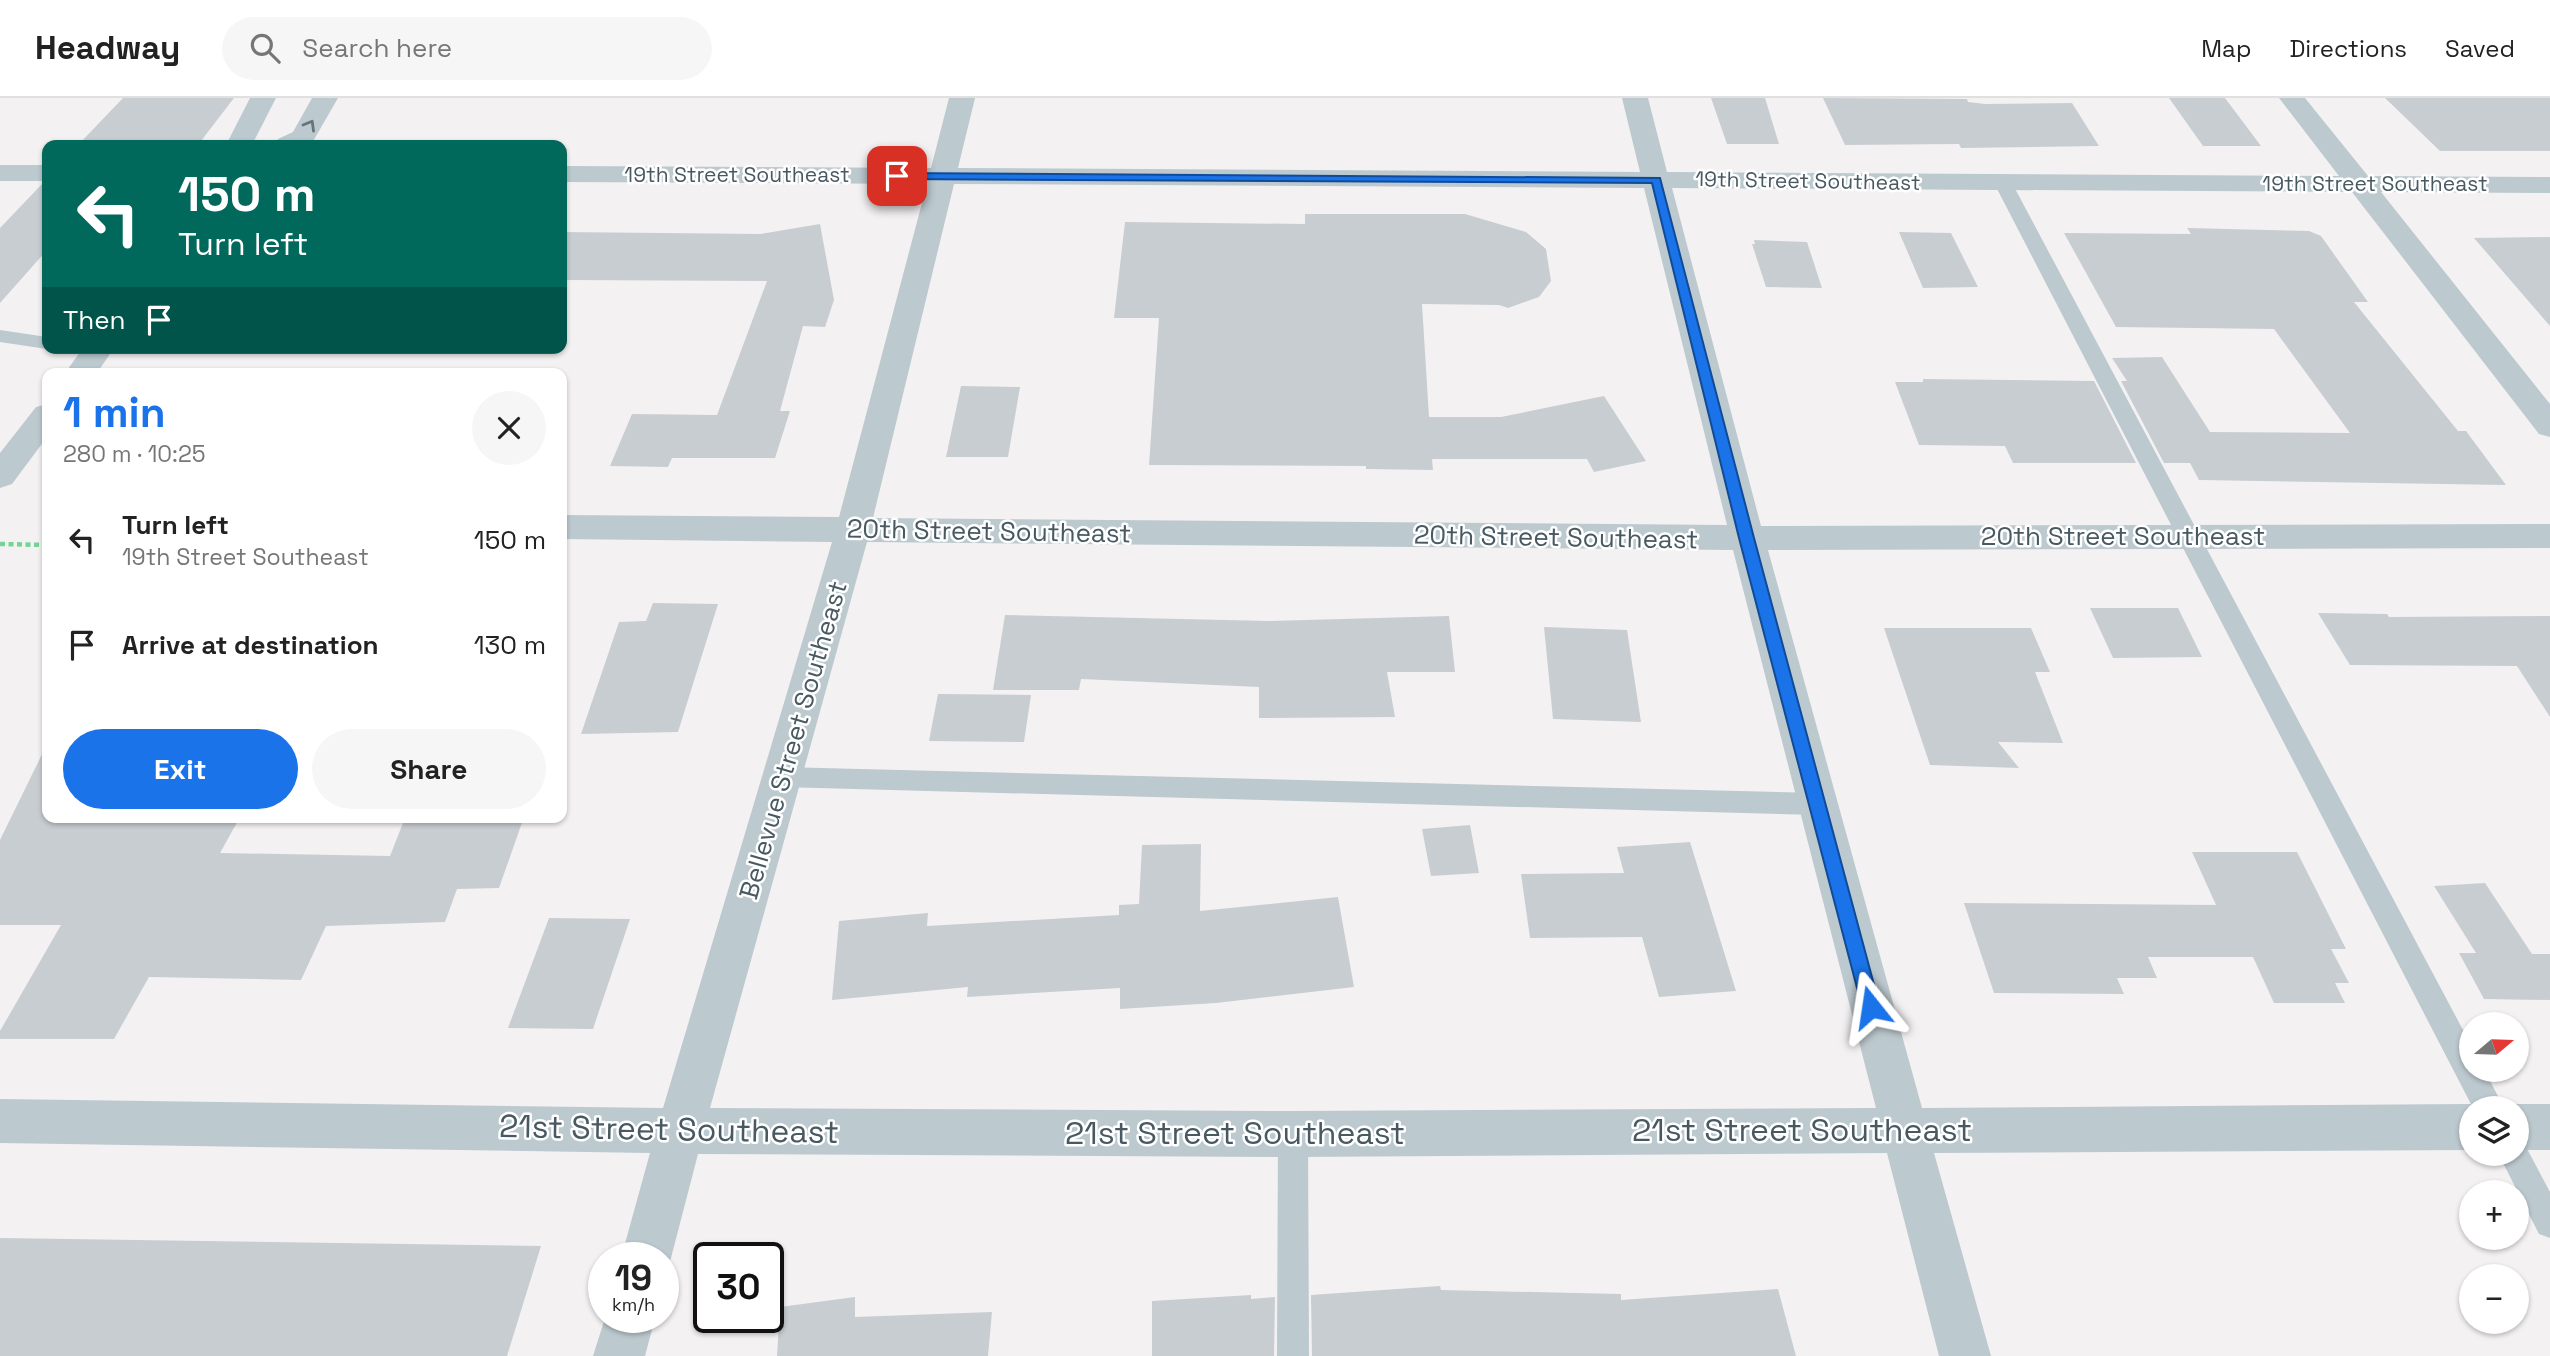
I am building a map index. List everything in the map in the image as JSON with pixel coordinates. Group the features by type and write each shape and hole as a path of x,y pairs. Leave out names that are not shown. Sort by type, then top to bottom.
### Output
{"street":[{"path":"242,140 263,98"},
{"path":"297,140 303,137 326,98"},
{"name":"Bellevue Street Southeast","path":"650,1242 853,530 962,98"},
{"path":"1635,98 1746,538 1965,1356"},
{"path":"2292,98 2550,426"},
{"path":"0,173 42,173"},
{"name":"19th Street Southeast","path":"567,174 2550,186"},
{"path":"84,368 94,354"},
{"path":"0,476 42,421"},
{"name":"20th Street Southeast","path":"567,527 1746,538 2550,536"},
{"name":"21st Street Southeast","path":"0,1121 1293,1135 2459,1127"},
{"path":"2529,1127 2550,1128"},
{"path":"619,1356 626,1333"}],"lane":[{"path":"2003,183 2483,1096"},
{"path":"0,336 42,342"},
{"path":"782,777 1817,804"},
{"path":"1293,1135 1293,1356"},
{"path":"2520,1166 2550,1223"}],"path":[{"path":"0,544 42,545"}],"building":[{"path":"123,98 234,98 202,140 83,140"},
{"path":"1711,98 1765,98 1779,144 1727,144"},
{"path":"1823,98 1967,99 1968,102 1985,104 2072,103 2099,146 1961,148 1959,144 1845,145"},
{"path":"2169,98 2225,98 2261,146 2203,146"},
{"path":"2385,98 2550,98 2550,151 2440,151"},
{"path":"42,184 42,256 0,303 0,228"},
{"path":"1305,214 1465,214 1526,232 1546,249 1551,281 1539,297 1508,308 1499,305 1422,304 1429,417 1501,417 1604,396 1646,461 1594,472 1587,459 1432,459 1433,470 1366,469 1366,466 1149,465 1159,318 1114,318 1125,222 1305,224"},
{"path":"820,224 834,300 825,327 803,326 780,411 790,411 775,458 672,458 668,467 610,466 632,414 717,415 767,281 567,280 567,232 761,234"},
{"path":"2187,228 2309,231 2321,236 2368,302 2354,302 2458,431 2466,431 2506,485 2199,480 2190,463 2164,463 2121,381 2127,381 2112,358 2162,357 2210,432 2350,433 2274,329 2116,327 2064,233 2191,234"},
{"path":"1899,232 1951,233 1978,287 1923,288"},
{"path":"2550,237 2550,326 2474,238"},
{"path":"1754,240 1807,242 1822,288 1766,287 1752,244 1755,244"},
{"path":"1923,379 2094,381 2136,463 2013,463 2005,446 1919,445 1895,382 1923,382"},
{"path":"961,386 1020,387 1008,457 946,457"},
{"path":"653,603 718,604 678,732 581,734 619,622 646,621"},
{"path":"2090,608 2178,608 2202,657 2113,658"},
{"path":"2318,613 2387,614 2389,617 2550,616 2550,717 2517,666 2350,665"},
{"path":"1005,615 1269,621 1449,616 1455,672 1387,672 1395,717 1259,718 1259,687 1081,679 1079,690 993,690"},
{"path":"1544,627 1627,630 1641,722 1553,719"},
{"path":"1884,628 2031,628 2050,672 2035,672 2063,743 1998,742 2019,768 1930,765"},
{"path":"938,694 1031,695 1024,742 929,741"},
{"path":"42,754 42,823 237,823 220,853 390,856 403,823 522,823 499,888 457,889 445,922 326,926 301,980 149,977 114,1039 0,1039 0,1031 61,925 0,925 0,840"},
{"path":"1470,825 1479,873 1431,876 1422,829"},
{"path":"1690,842 1736,991 1659,997 1642,937 1530,938 1521,874 1624,873 1617,847"},
{"path":"1201,844 1200,911 1338,897 1354,987 1216,1003 1120,1009 1120,988 967,997 968,987 832,1000 839,921 928,913 927,926 1119,915 1119,905 1139,904 1142,845"},
{"path":"2192,852 2297,852 2346,949 2331,949 2349,983 2335,983 2345,1003 2274,1003 2253,957 2148,957 2157,978 2117,978 2124,994 1994,993 1964,903 2216,905"},
{"path":"2485,883 2532,954 2550,954 2550,1000 2484,999 2459,953 2476,953 2434,886"},
{"path":"549,918 630,919 593,1029 508,1028"},
{"path":"0,1238 541,1246 507,1356 0,1356"},
{"path":"1440,1286 1441,1290 1621,1294 1621,1300 1778,1289 1796,1356 1312,1356 1311,1295"},
{"path":"1251,1295 1251,1299 1275,1297 1274,1356 1152,1356 1152,1301"},
{"path":"855,1297 855,1317 992,1312 988,1356 777,1356 778,1333 784,1333 784,1306"}],"route":[{"path":"897,176 1656,180 1746,538 1871,1007"}]}
